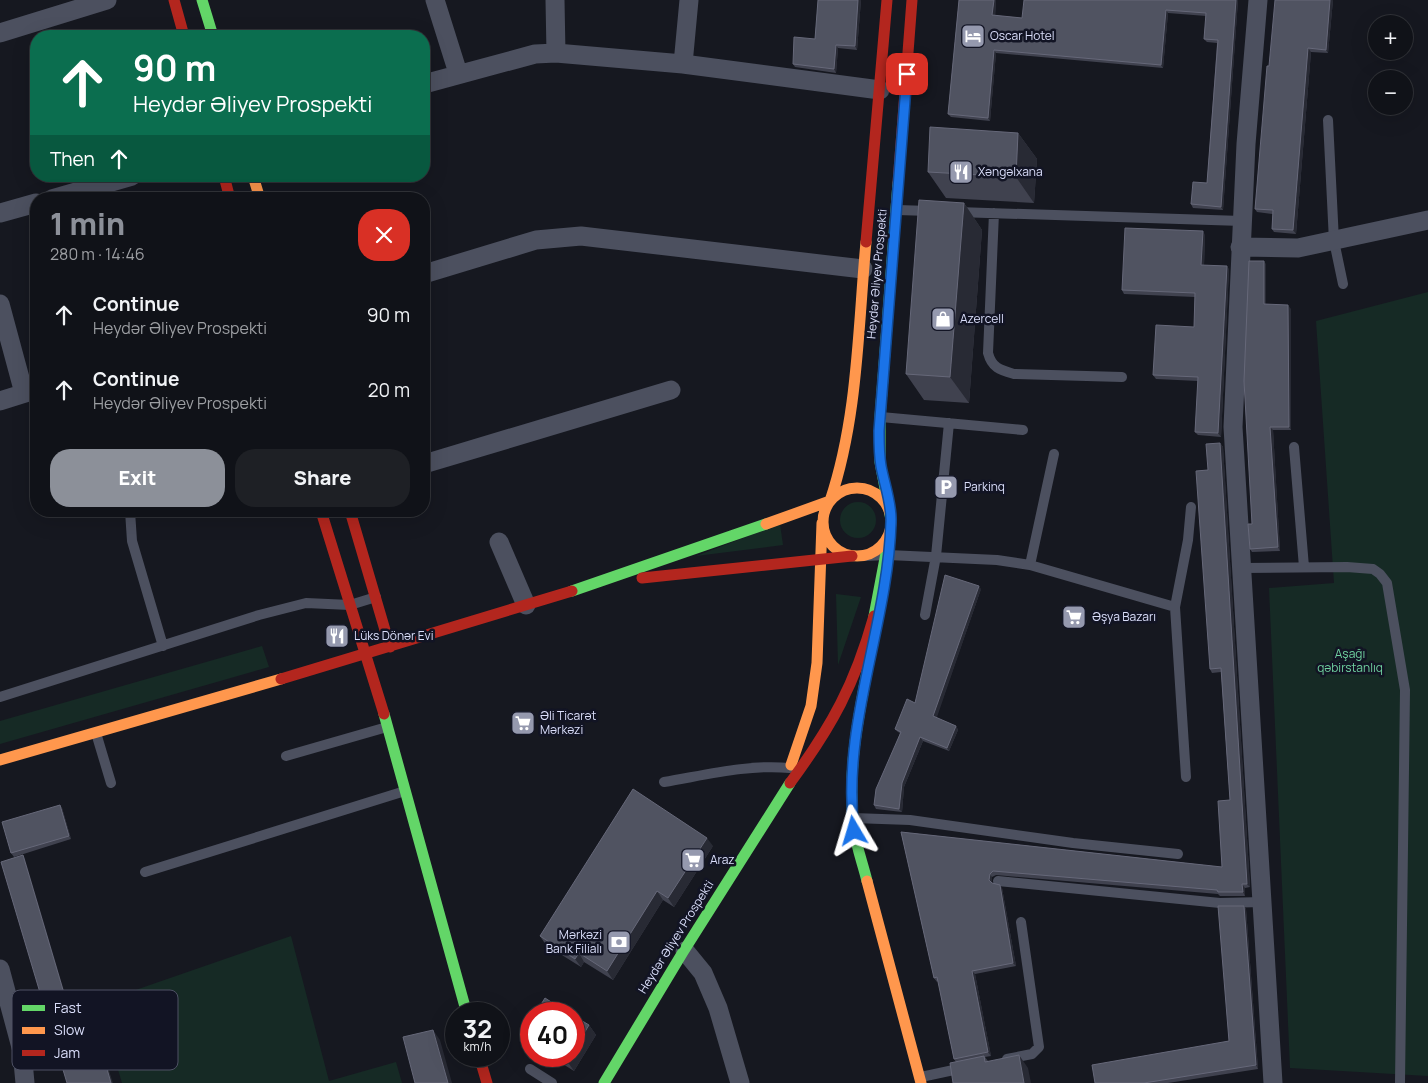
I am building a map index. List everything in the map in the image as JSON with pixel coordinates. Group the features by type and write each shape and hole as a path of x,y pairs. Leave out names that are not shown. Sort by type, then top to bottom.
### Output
{"main road":[{"path":"174,0 182,30"},
{"path":"202,0 211,30"},
{"name":"Heydər Əliyev Prospekti","path":"830,500 842,465 851,411 887,0"},
{"name":"Heydər Əliyev Prospekti","path":"892,520 880,462 880,417 912,0"},
{"path":"595,584 864,556 875,551 884,543 890,532 892,520 883,498 873,491 862,487 838,492 830,500 824,511 822,523 825,535 831,545 840,553 852,556"},
{"path":"0,760 390,648 595,584 830,500"},
{"path":"323,517 363,655 387,727 464,1002"},
{"path":"352,517 390,648"},
{"name":"Heydər Əliyev Prospekti","path":"773,807 790,768 811,706 817,664 822,523"},
{"name":"Heydər Əliyev Prospekti","path":"604,1083 654,997 773,807 838,712 882,593 890,532"},
{"path":"882,593 855,737 851,770 852,818 921,1080"},
{"path":"482,1067 487,1083"}],"street":[{"path":"0,33 107,0"},
{"path":"435,0 458,73"},
{"path":"554,0 556,53"},
{"path":"683,64 690,0"},
{"path":"1258,0 1246,144 1233,427 1273,1083"},
{"path":"430,82 458,73 535,54 556,53 683,64 880,90"},
{"path":"76,192 111,182"},
{"path":"0,213 30,205"},
{"path":"1240,247 1298,248 1334,242 1428,220"},
{"path":"430,272 536,240 581,236 863,269"},
{"path":"0,304 30,392 0,401"},
{"path":"430,462 670,390"},
{"path":"498,542 526,605"},
{"path":"684,951 703,973 718,1008 740,1083"},
{"path":"0,969 12,1014"},
{"path":"24,1070 25,1083"}],"lane":[{"path":"1328,120 1334,242 1342,284"},
{"path":"896,210 1242,221"},
{"path":"994,213 988,353 991,363 998,369 1014,374 1122,377"},
{"path":"880,417 1023,430"},
{"path":"925,615 936,556 949,423"},
{"path":"1294,447 1304,567"},
{"path":"1030,565 1054,454"},
{"path":"1186,777 1175,607 1188,540 1190,507"},
{"path":"130,517 132,541 163,646"},
{"path":"864,556 888,554 936,556 997,560 1030,565 1175,607"},
{"path":"1243,568 1347,567 1373,569 1387,583 1405,690 1400,1083"},
{"path":"0,697 259,615 306,603 350,605 376,597"},
{"path":"286,756 387,727"},
{"path":"96,732 111,783"},
{"path":"664,782 748,768 769,766 790,768"},
{"path":"145,872 405,791"},
{"path":"852,818 910,820 1074,843 1178,854"},
{"path":"998,881 1220,903 1263,902"},
{"path":"995,1062 1032,1054 1039,1047 1021,922"},
{"path":"921,1080 976,1066"},
{"path":"530,1069 552,1083"}],"green space":[{"name":"Aşağı qəbirstanlıq","path":"1428,292 1428,1076 1290,1068 1269,588 1334,583 1316,321"},
{"path":"858,502 865,503 871,507 875,513 875,527 871,533 865,537 858,538 851,537 845,533 841,527 840,520 841,513 845,507 851,503"},
{"path":"780,524 783,545 696,556"},
{"path":"836,594 861,597 838,665"},
{"path":"262,646 269,667 0,744 0,721"},
{"path":"291,936 329,1081 396,1062 402,1083 122,1083 118,1070 178,1070 178,990 135,990"}],"building":[{"path":"818,0 858,0 855,46 836,45 834,69 793,64 794,37 815,39"},
{"path":"959,0 994,0 992,15 1022,18 1024,0 1236,0 1221,207 1191,204 1193,182 1207,183 1218,40 1204,39 1206,13 1166,10 1161,65 994,50 988,118 948,114"},
{"path":"1275,0 1330,0 1326,50 1308,48 1293,230 1272,229 1273,210 1255,209 1267,66 1269,66"},
{"path":"930,127 1018,133 1016,177 928,172"},
{"path":"919,200 964,203 950,377 906,374"},
{"path":"1125,228 1203,231 1201,265 1227,266 1218,433 1195,432 1198,377 1153,375 1156,325 1194,327 1195,293 1122,290"},
{"path":"1249,261 1264,261 1264,304 1288,305 1289,427 1270,427 1278,547 1250,549 1248,524 1252,524 1244,381"},
{"path":"1220,443 1247,884 1242,884 1243,892 1218,892 1217,890 993,871 990,874 989,880 1000,885 1013,963 972,971 988,1052 954,1059 937,977 934,978 901,832 1222,867 1218,801 1230,800 1221,668 1210,669 1196,471 1208,470 1206,444"},
{"path":"945,575 979,586 933,716 956,726 947,748 920,737 902,783 899,809 874,805 876,789 901,732 895,729 907,699 915,703"},
{"path":"633,789 707,838 668,898 657,891 607,971 579,953 575,959 540,936"},
{"path":"60,805 69,836 11,853 2,822"},
{"path":"23,855 63,990 39,990 1,862"},
{"path":"1218,906 1244,906 1256,1065 1144,1083 1095,1083 1092,1065 1229,1041"},
{"path":"545,998 551,1002 542,1002"},
{"path":"585,1023 589,1025 585,1032"},
{"path":"433,1030 448,1083 415,1083 403,1037"},
{"path":"1019,1055 1024,1083 953,1083 950,1063 984,1056 985,1062"},
{"path":"63,1070 107,1070 111,1083 67,1083"}],"traffic: fast":[{"path":"202,0 211,30"},
{"path":"891,520 880,462 880,417 898,183"},
{"path":"572,591 766,524"},
{"path":"874,616 890,532"},
{"path":"867,672 852,769 852,809 855,835 867,881"},
{"path":"384,714 464,1002"},
{"path":"604,1083 683,952 790,783"}],"traffic: slow":[{"path":"255,182 258,192"},
{"path":"766,524 830,501 839,470 852,405 866,242"},
{"path":"850,488 864,488 876,493 886,503 891,515 891,522 891,529 886,541 876,551 864,556 850,556 838,551 828,541 823,529 823,515 828,503 838,493 850,488"},
{"path":"791,765 811,706 817,663 822,523"},
{"path":"0,760 281,679"},
{"path":"867,881 921,1083"}],"traffic: jam":[{"path":"174,0 182,30"},
{"path":"866,242 887,0"},
{"path":"898,183 912,0"},
{"path":"226,182 228,192"},
{"path":"323,517 384,714"},
{"path":"352,517 390,647"},
{"path":"642,578 852,556"},
{"path":"281,679 572,591"},
{"path":"790,783 841,704 859,663 874,616"},
{"path":"482,1067 487,1083"}],"place":[{"name":"Oscar Hotel","path":"973,36"},
{"name":"Xəngəlxana","path":"961,172"},
{"name":"Azercell","path":"943,319"},
{"name":"Parkinq","path":"946,487"},
{"name":"Əşya Bazarı","path":"1074,617"},
{"name":"Lüks Dönər Evi","path":"337,636"},
{"name":"Əli Ticarət Mərkəzi","path":"523,723"},
{"name":"Araz","path":"693,860"},
{"name":"Mərkəzi Bank Filialı","path":"619,942"}],"route":[{"path":"854,831 850,806 851,770 855,737 882,593 892,520 880,462 880,398 907,74"}]}
